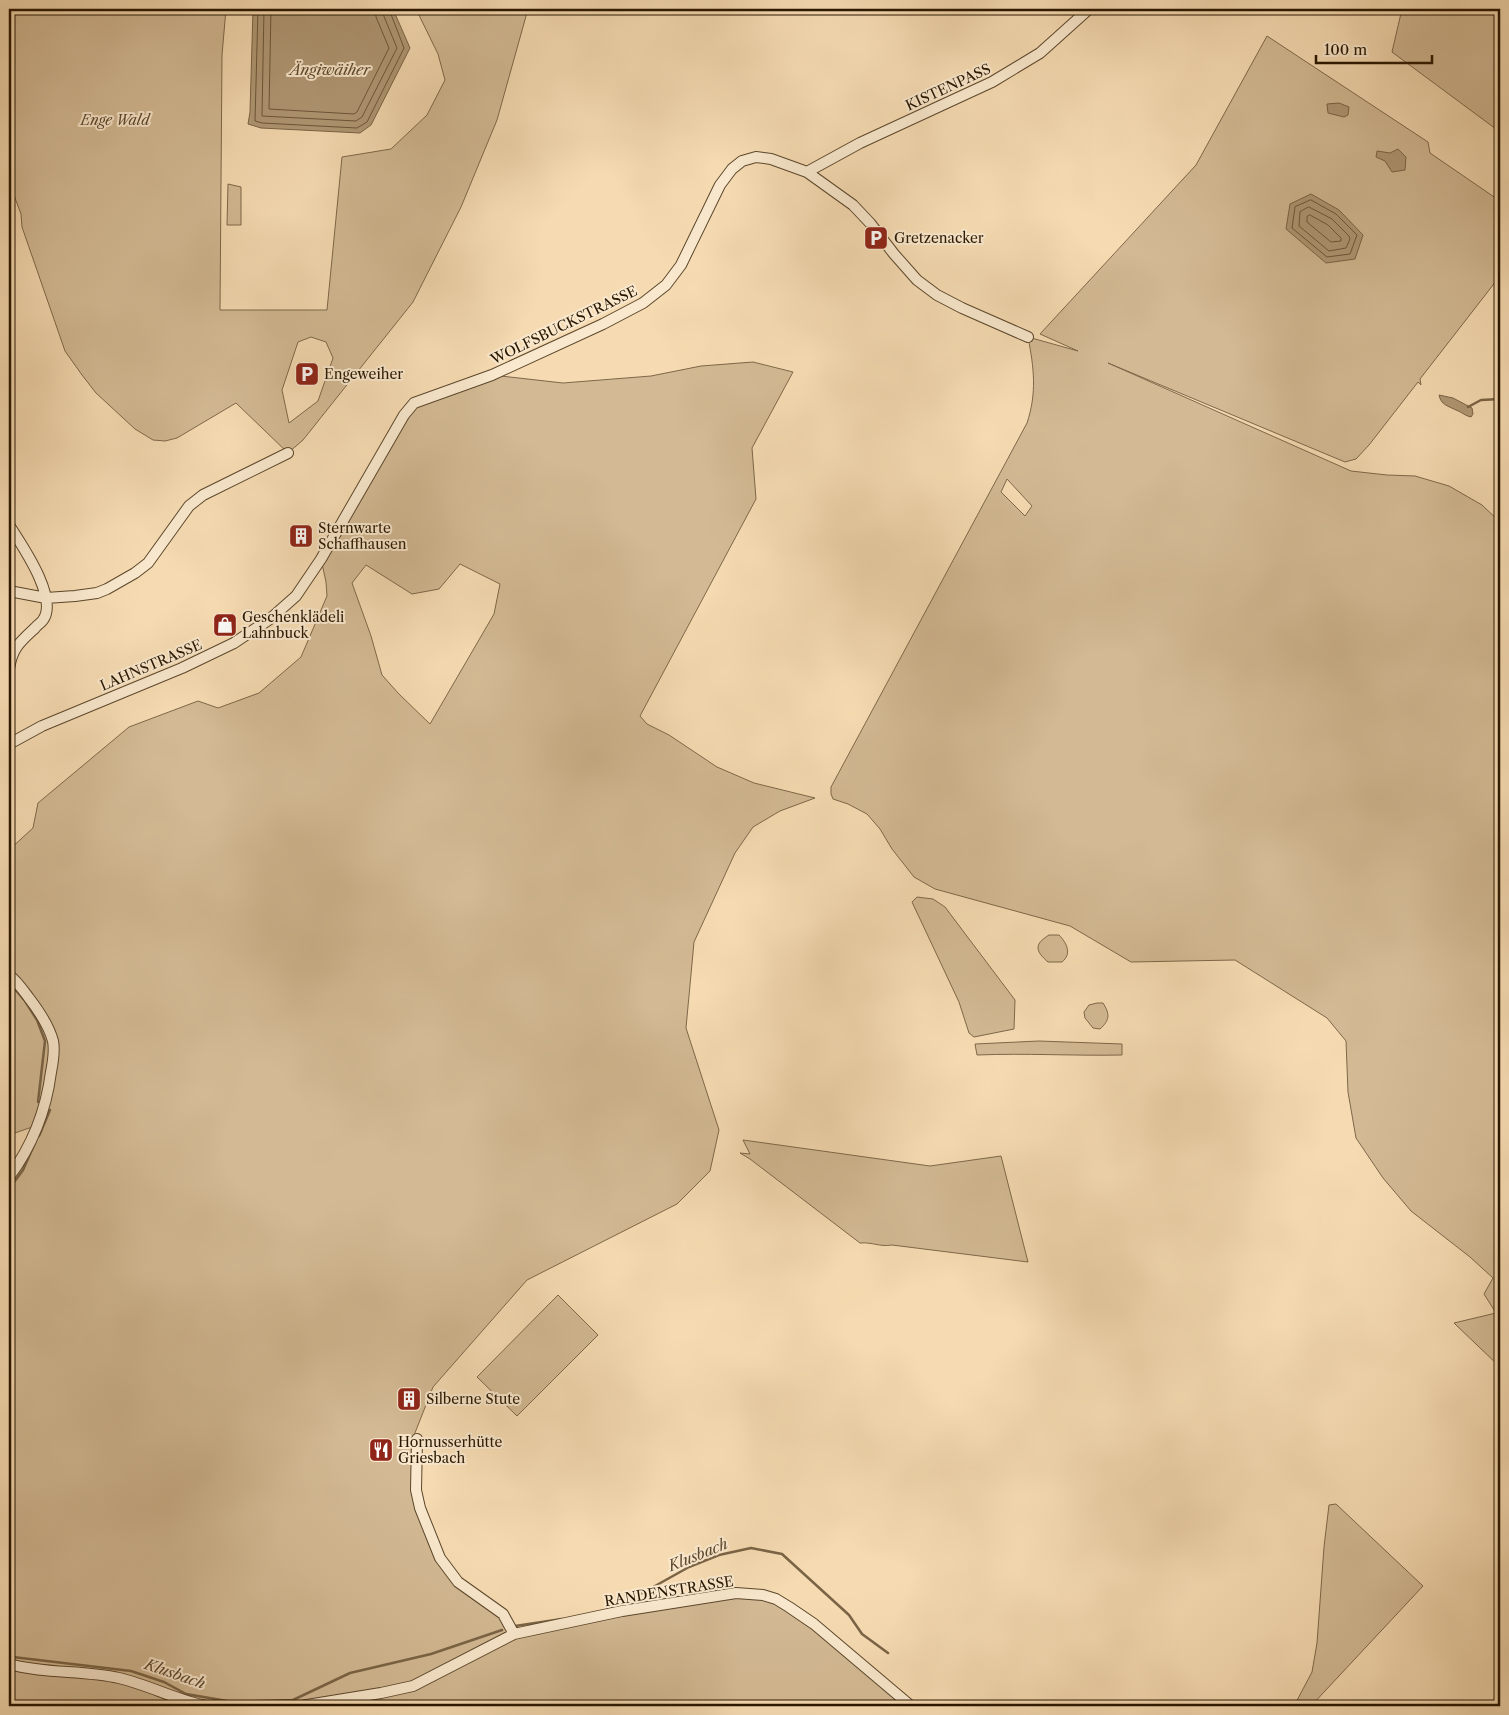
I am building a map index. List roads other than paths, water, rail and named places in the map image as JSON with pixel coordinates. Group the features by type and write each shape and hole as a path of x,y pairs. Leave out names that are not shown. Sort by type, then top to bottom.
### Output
{"street":[{"name":"KISTENPASS","path":"807,172 860,143 992,82 1040,53 1089,9"},
{"name":"WOLFSBUCKSTRASSE","path":"296,596 321,559 404,414 414,403 492,375 643,303 666,285 681,265 720,185 732,169 742,161 756,157 771,159 807,172 853,205 870,222 894,254 917,280 930,290 962,308 1028,337"},
{"path":"9,591 46,598 97,593 107,589 148,563 188,506 203,495 288,453"},
{"path":"9,525 30,558 43,586 47,610 44,620 18,644 11,657 9,669"},
{"name":"LAHNSTRASSE","path":"9,744 42,726 182,668 234,643 270,619 296,596"},
{"path":"9,975 32,1002 48,1027 53,1043 53,1058 48,1091 39,1125 9,1177"},
{"path":"417,1440 416,1490 420,1508 440,1558 458,1582 503,1614 514,1634"},
{"name":"RANDENSTRASSE","path":"300,1706 382,1693 412,1686 514,1634 632,1609 736,1593 763,1595 783,1603 814,1624 912,1706"},
{"path":"9,1664 117,1678 145,1685 192,1704 206,1706"}],"water":[{"name":"Ängiwäiher","path":"253,9 393,9 410,48 371,125 360,133 261,128 248,124"},
{"path":"1339,103 1349,107 1348,115 1344,117 1328,113 1327,104"},
{"path":"1398,149 1406,157 1405,170 1392,172 1385,161 1376,157 1377,151 1390,153"},
{"path":"1311,194 1339,210 1363,235 1355,259 1326,263 1286,229 1290,204"},
{"path":"1439,395 1453,398 1472,408 1473,414 1471,417 1448,406 1441,401"}],"waterway":[{"path":"1468,407 1481,400 1500,399"},
{"name":"Klusbach","path":"9,982 25,1001 37,1020 45,1041 38,1102"},
{"name":"Klusbach","path":"39,1136 50,1110"},
{"name":"Klusbach","path":"9,1189 23,1170 35,1143"},
{"name":"Klusbach","path":"606,1610 621,1605 689,1567 719,1555 751,1548 782,1554 849,1615 862,1634 888,1653"},
{"name":"Klusbach","path":"515,1626 562,1619"},
{"name":"Klusbach","path":"9,1655 131,1671 164,1682 186,1694 233,1702 293,1700 350,1673 431,1654 502,1630"}],"place":[{"name":"Gretzenacker","path":"876,238"},
{"name":"Engeweiher","path":"307,374"},
{"name":"Sternwarte Schaffhausen","path":"301,536"},
{"name":"Geschenklädeli Lahnbuck","path":"225,625"},
{"name":"Silberne Stute","path":"409,1399"},
{"name":"Hornusserhütte Griesbach","path":"381,1450"}],"park label":[{"name":"Enge Wald","path":"115,120"}]}
